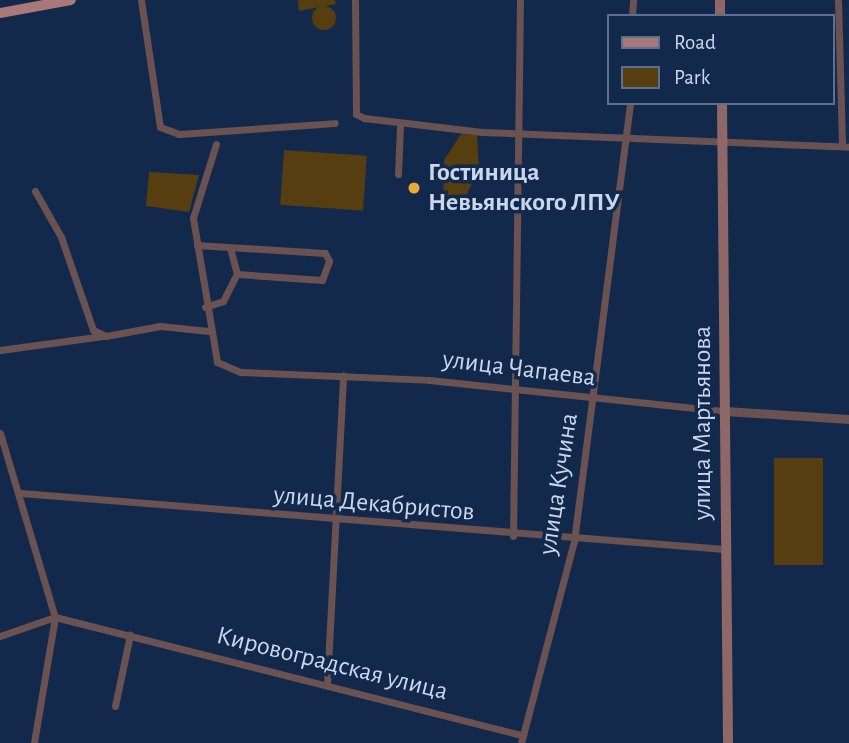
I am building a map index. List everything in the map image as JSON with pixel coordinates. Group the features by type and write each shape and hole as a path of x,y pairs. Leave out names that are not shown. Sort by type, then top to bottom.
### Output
{"main road":[{"path":"0,13 71,0"},
{"name":"улица Мартьянова","path":"722,105 728,743"}],"street":[{"path":"141,0 160,127 179,134 335,123"},
{"path":"355,0 356,114 400,126 846,146 838,0"},
{"path":"513,536 520,0"},
{"name":"улица Кучина","path":"522,739 574,541 629,137 630,105"},
{"path":"398,174 400,126"},
{"name":"улица Чапаева","path":"216,144 193,218 209,331 217,362 241,372 343,375 725,411 849,419"},
{"path":"35,191 51,212 93,330 106,336"},
{"path":"197,246 325,253 329,261 322,280 237,274"},
{"path":"205,307 223,301 237,274 230,247"},
{"path":"0,349 106,336 160,326 209,331"},
{"path":"327,684 343,375"},
{"path":"0,433 3,451 21,493 55,617 34,743"},
{"name":"улица Декабристов","path":"21,493 574,541 725,549"},
{"path":"0,636 55,617"},
{"name":"Кировоградская улица","path":"55,617 327,684 522,739"},
{"path":"115,706 130,635"}],"green space":[{"path":"298,0 335,0 336,4 299,11"},
{"path":"324,6 333,9 336,18 333,27 324,30 315,27 312,18 315,9"},
{"path":"461,134 477,135 479,169 462,204 443,204 444,160"},
{"path":"284,150 367,156 363,211 280,205"},
{"path":"149,172 199,175 189,212 146,206"},
{"path":"774,458 823,458 823,565 774,565"}],"place":[{"name":"Гостиница Невьянского ЛПУ","path":"414,188"}]}
